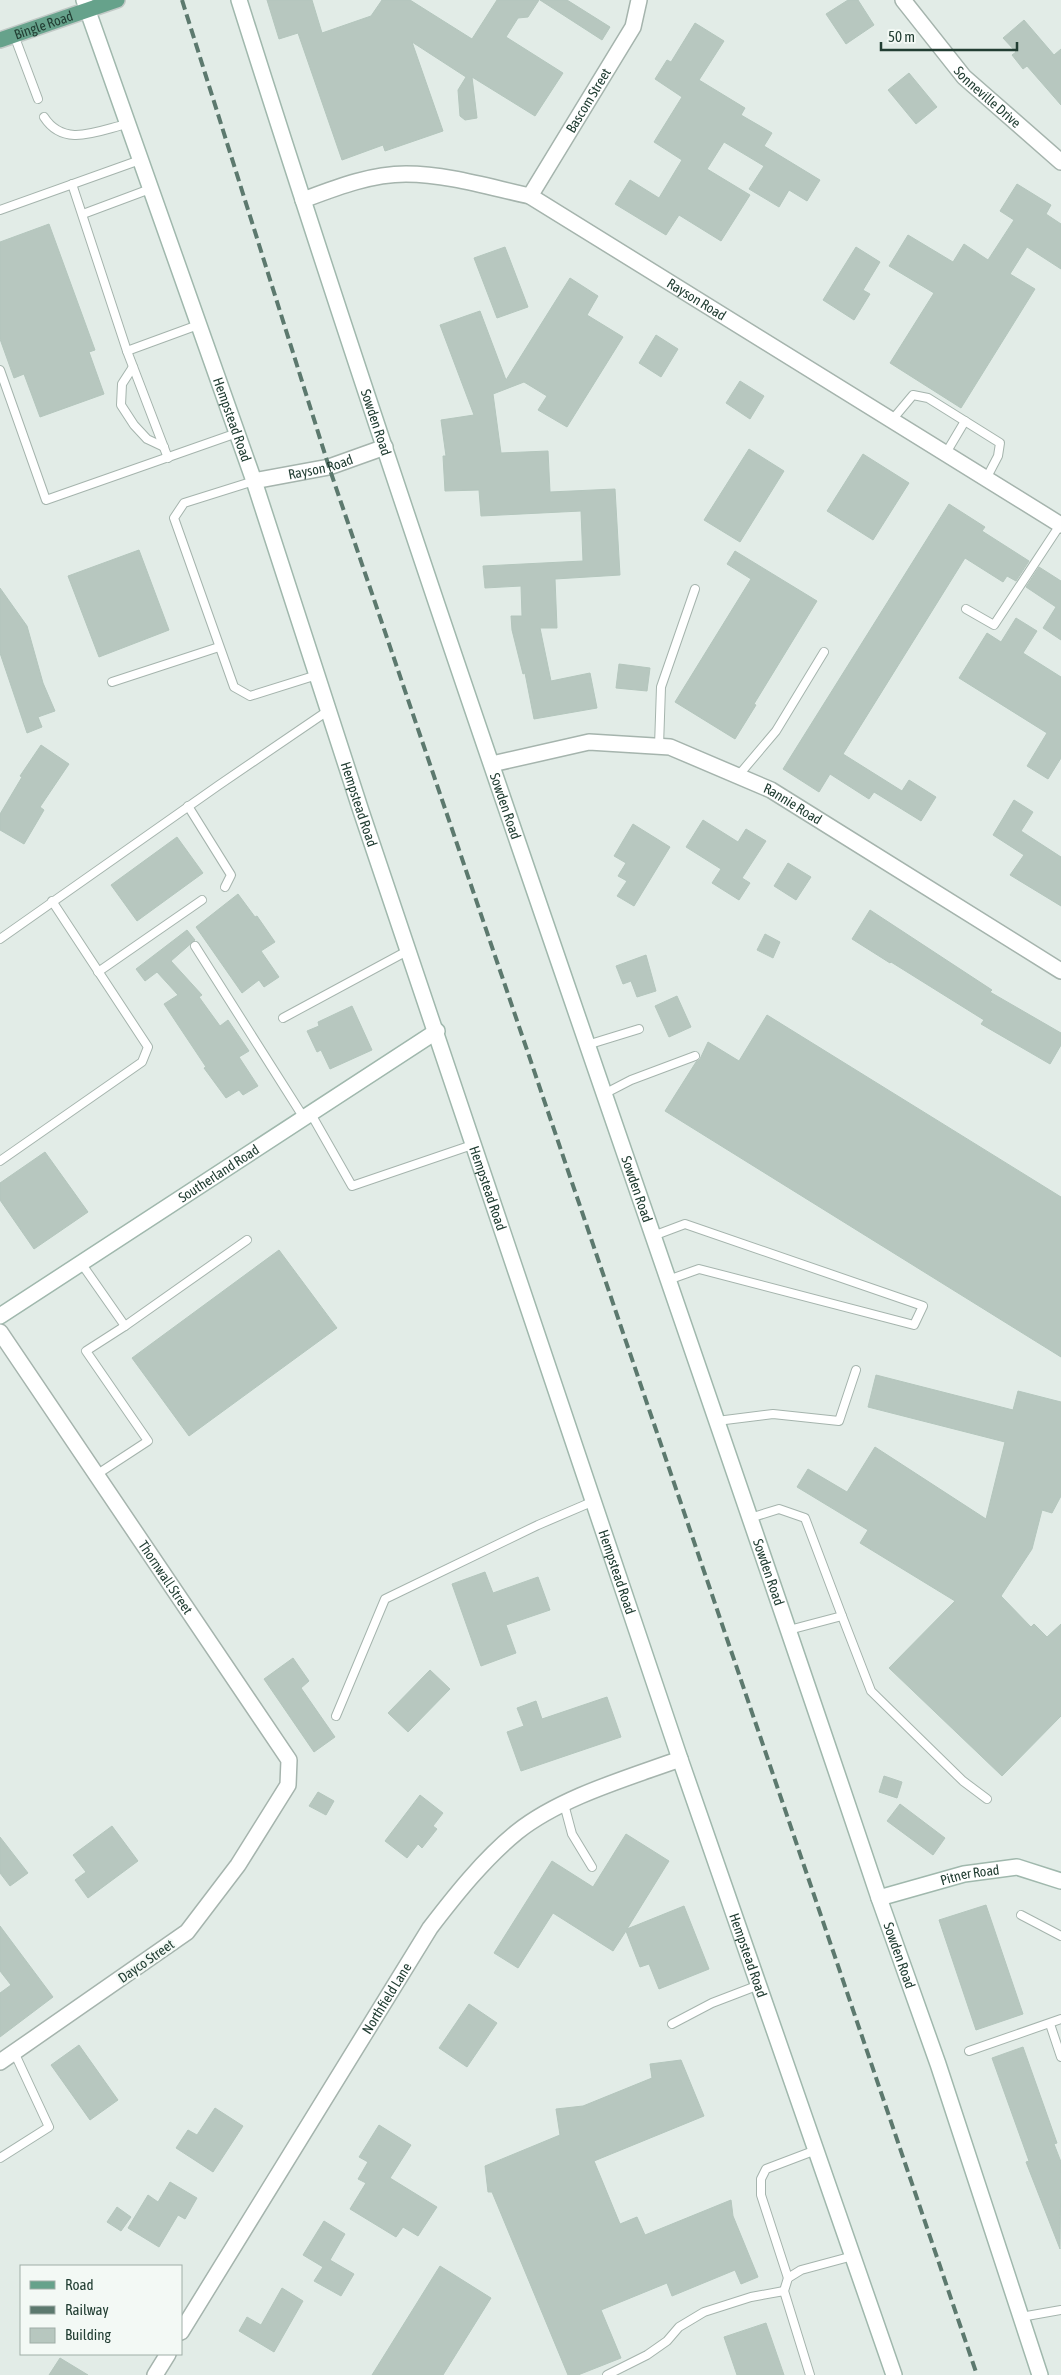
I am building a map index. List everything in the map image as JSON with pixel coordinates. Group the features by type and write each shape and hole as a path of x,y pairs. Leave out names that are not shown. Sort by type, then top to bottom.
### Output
{"main road":[{"name":"Bingle Road","path":"7,37 86,5 117,0"}],"street":[{"name":"Sowden Road","path":"239,0 302,200 385,447 604,1094 938,2064 1040,2375"},
{"name":"Bascom Street","path":"530,196 633,27 639,0"},
{"name":"Sonneville Drive","path":"903,0 964,77 1061,162"},
{"name":"Hempstead Road","path":"86,5 254,481 317,675 680,1758 894,2375"},
{"name":"Rayson Road","path":"302,200 350,182 405,174 461,180 530,196 1060,525"},
{"name":"Rayson Road","path":"254,481 328,467 385,447"},
{"name":"Rannie Road","path":"492,764 589,742 670,747 771,790 1061,971"},
{"name":"Southerland Road","path":"0,1316 437,1032"},
{"name":"Thornwall Street","path":"0,1332 289,1760 288,1785 261,1829"},
{"name":"Northfield Lane","path":"182,2330 430,1928 466,1882 518,1832 573,1798 680,1758"},
{"name":"Dayco Street","path":"0,2062 187,1932 238,1865 261,1829"},
{"name":"Pitner Road","path":"880,1898 964,1874 1018,1867 1061,1880"},
{"path":"155,2375 167,2355"}],"lane":[{"path":"7,37 38,99"},
{"path":"44,117 51,128 61,133 77,136 127,124"},
{"path":"0,210 140,160"},
{"path":"72,184 127,351 168,458"},
{"path":"83,214 150,189"},
{"path":"127,351 198,325"},
{"path":"133,368 122,384 121,405 134,425 147,439 164,447"},
{"path":"0,370 46,500 237,433"},
{"path":"892,420 913,394 928,398 1000,443 998,456 986,479"},
{"path":"946,453 964,421"},
{"path":"254,481 184,503 174,518 234,687 250,696 317,675"},
{"path":"966,609 994,625 1060,525"},
{"path":"659,746 658,718 661,686 695,589"},
{"path":"112,682 219,646"},
{"path":"738,776 776,731 824,652"},
{"path":"0,938 329,710"},
{"path":"188,806 230,875 225,887"},
{"path":"98,972 202,900"},
{"path":"0,1162 142,1062 148,1047 52,902"},
{"path":"195,946 352,1186 475,1144"},
{"path":"284,1018 409,950"},
{"path":"588,1045 639,1029"},
{"path":"604,1094 631,1080 695,1056"},
{"path":"653,1236 685,1224 923,1306 914,1325 699,1269 668,1280"},
{"path":"96,1475 148,1441 86,1351 125,1326 247,1240"},
{"path":"81,1263 125,1326"},
{"path":"717,1421 773,1414 839,1421 856,1370"},
{"path":"336,1716 385,1599 538,1525 594,1501"},
{"path":"750,1518 779,1509 804,1517 871,1692 963,1781 987,1799"},
{"path":"789,1630 842,1616"},
{"path":"564,1804 572,1834 592,1867"},
{"path":"1021,1915 1061,1936"},
{"path":"672,2024 712,2003 759,1986"},
{"path":"969,2050 1061,2019"},
{"path":"1050,2024 1061,2057"},
{"path":"0,2158 49,2127 14,2052"},
{"path":"810,2375 784,2291 788,2278 761,2195 761,2179 766,2169 816,2150"},
{"path":"788,2278 801,2270 853,2256"},
{"path":"606,2375 647,2355 667,2341 679,2327 704,2312 750,2297 784,2291"},
{"path":"1020,2318 1061,2310"}],"building":[{"path":"267,0 312,0 322,33 371,16 382,0 410,0 472,39 497,0 539,0 528,17 518,18 506,37 563,73 535,116 472,77 477,118 465,120 460,116 458,90 466,77 412,42 443,131 385,151 383,145 342,160 298,33 279,39"},
{"path":"540,0 567,0 610,27 602,40"},
{"path":"848,0 858,0 874,25 846,44 826,14"},
{"path":"1024,20 1054,55 1061,49 1061,105 1027,66 1023,69 1012,55 1016,52 1003,38"},
{"path":"695,23 724,41 699,80 745,108 741,115 772,133 764,146 820,180 807,201 789,190 779,207 749,189 764,166 724,142 707,169 750,195 721,241 679,215 666,235 615,204 630,180 659,198 682,160 654,142 682,97 655,79 667,60 671,62"},
{"path":"909,73 937,107 916,124 888,90"},
{"path":"1017,184 1051,205 1046,214 1061,224 1061,269 1027,247 1010,274 1035,289 961,408 890,363 934,293 889,266 908,235 953,262 964,244 988,260 1014,220 1000,211"},
{"path":"49,224 95,350 89,352 104,394 40,417 24,374 14,378 0,339 0,242"},
{"path":"505,247 528,307 497,318 474,258"},
{"path":"856,247 880,262 863,290 870,294 854,320 823,300"},
{"path":"570,278 598,296 587,315 623,337 567,427 538,410 547,396 524,382 493,394 501,453 548,451 550,492 615,489 620,575 555,579 557,628 540,628 551,681 590,673 597,708 534,719 525,673 523,674 512,630 511,616 522,616 521,586 485,588 483,566 583,561 581,511 481,516 479,490 445,491 443,456 446,456 441,420 474,415 440,325 480,311 506,380"},
{"path":"656,335 678,349 661,377 639,363"},
{"path":"740,381 764,396 750,419 726,403"},
{"path":"749,449 784,471 740,542 704,520"},
{"path":"863,454 909,483 873,540 827,511"},
{"path":"949,504 985,527 982,531 1029,561 1016,581 1007,576 1003,582 965,558 843,754 902,791 909,780 936,797 921,821 874,792 869,799 830,774 819,792 783,769"},
{"path":"139,550 169,630 99,657 68,576"},
{"path":"735,551 817,601 754,704 756,705 735,739 675,702 751,579 727,564"},
{"path":"1039,567 1061,581 1061,640 1043,628 1056,607 1026,587"},
{"path":"0,588 27,626 43,683 55,711 38,717 42,727 27,733 0,653"},
{"path":"1016,618 1037,631 1023,653 1061,677 1061,758 1048,779 1027,766 1047,733 959,678 987,633 1001,642"},
{"path":"619,664 650,668 647,691 616,688"},
{"path":"41,745 69,764 40,807 44,810 24,844 0,830 0,814 22,777 20,776"},
{"path":"1014,800 1033,812 1021,831 1061,857 1061,906 1010,875 1024,855 993,835"},
{"path":"703,820 738,842 746,829 766,841 742,878 750,883 739,900 712,883 721,869 686,847"},
{"path":"633,824 670,847 634,906 617,896 627,881 618,876 626,863 614,856"},
{"path":"177,837 203,873 137,921 111,885"},
{"path":"788,863 811,877 796,900 774,886"},
{"path":"238,894 255,917 257,916 275,942 261,951 279,977 264,987 259,980 242,993 196,927"},
{"path":"870,910 992,990 990,992 1061,1033 1061,1045 1050,1064 981,1024 984,1020 852,939"},
{"path":"187,930 195,940 171,961 202,995 199,997 220,1026 228,1020 249,1051 239,1057 258,1086 243,1095 239,1090 226,1098 204,1068 206,1067 164,1004 178,995 157,972 145,981 136,969"},
{"path":"765,934 780,942 773,958 757,950"},
{"path":"646,955 656,991 637,997 631,981 623,984 616,966"},
{"path":"677,996 691,1027 669,1037 655,1006"},
{"path":"352,1006 372,1050 330,1069 321,1050 317,1052 307,1031 319,1026 318,1022"},
{"path":"767,1015 1061,1197 1061,1357 665,1111 696,1062 700,1059 708,1042 739,1061"},
{"path":"45,1152 88,1212 34,1249 0,1200 0,1183"},
{"path":"279,1250 337,1328 189,1436 132,1358"},
{"path":"876,1375 1013,1410 1018,1391 1061,1402 1061,1496 1052,1513 1042,1510 1032,1549 1001,1596 1031,1627 1034,1624 1047,1637 1061,1624 1061,1716 1002,1776 889,1668 955,1601 860,1543 868,1530 797,1487 808,1469 847,1492 875,1447 986,1519 1005,1442 868,1407"},
{"path":"485,1572 493,1593 538,1577 550,1610 506,1625 516,1653 481,1666 452,1584"},
{"path":"293,1658 309,1681 301,1688 335,1737 314,1752 264,1679"},
{"path":"430,1670 450,1689 408,1732 388,1713"},
{"path":"607,1697 621,1737 521,1771 507,1732 524,1726 517,1708 536,1701 542,1719"},
{"path":"884,1776 902,1782 897,1798 879,1792"},
{"path":"318,1792 334,1801 326,1815 309,1806"},
{"path":"420,1795 443,1813 433,1826 437,1829 422,1848 418,1844 407,1858 385,1841"},
{"path":"900,1804 945,1838 933,1855 887,1821"},
{"path":"112,1826 138,1861 88,1898 75,1880 86,1872 73,1855"},
{"path":"626,1834 669,1861 627,1929 684,1906 709,1969 659,1989 649,1964 640,1967 626,1931 613,1951 553,1913 518,1968 494,1953 552,1861 593,1887"},
{"path":"0,1837 28,1873 10,1886 0,1873"},
{"path":"986,1905 1023,2014 976,2030 939,1920"},
{"path":"0,1926 53,1997 0,2037 0,1993 11,1985 0,1971"},
{"path":"469,2004 497,2023 467,2067 439,2048"},
{"path":"79,2045 118,2100 90,2120 51,2065"},
{"path":"1023,2047 1057,2143 1054,2144 1061,2162 1060,2249 1026,2162 1029,2161 992,2058"},
{"path":"681,2060 704,2116 594,2161 620,2224 637,2217 645,2235 731,2200 733,2216 758,2277 741,2284 735,2270 672,2296 667,2283 601,2310 621,2358 578,2375 568,2375 492,2192 488,2192 485,2166 560,2135 556,2109 583,2106 652,2078 650,2064"},
{"path":"215,2108 243,2126 213,2172 176,2148 188,2130 197,2135"},
{"path":"379,2125 411,2145 390,2178 437,2207 418,2236 403,2227 396,2237 350,2209 366,2183 358,2179 368,2162 359,2157"},
{"path":"170,2182 197,2198 185,2219 178,2215 159,2247 128,2228 148,2195 158,2202"},
{"path":"117,2207 131,2217 121,2231 107,2222"},
{"path":"324,2221 345,2234 330,2260 354,2274 341,2296 314,2281 323,2267 303,2255"},
{"path":"440,2266 491,2298 443,2375 372,2375"},
{"path":"282,2288 303,2301 274,2352 239,2331 247,2317 261,2325"},
{"path":"766,2323 784,2375 737,2375 724,2337"},
{"path":"60,2358 88,2375 49,2375"}],"railway":[{"path":"182,0 329,467 977,2375"}]}
